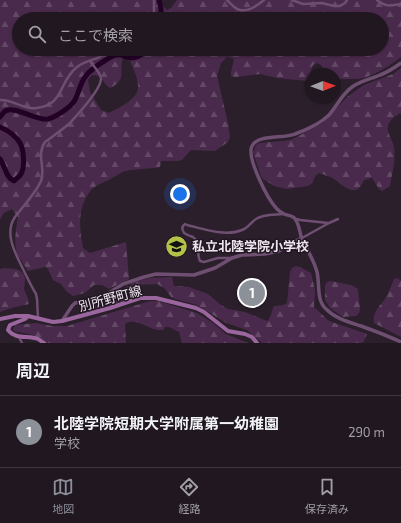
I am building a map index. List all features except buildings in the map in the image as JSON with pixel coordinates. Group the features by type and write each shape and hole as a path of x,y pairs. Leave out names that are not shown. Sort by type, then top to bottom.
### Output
{"main road":[{"name":"別所野町線","path":"0,319 15,316 28,316 53,322 62,321 140,298 156,298 196,308 204,312 228,331 245,334 252,337 257,343"},
{"path":"28,316 25,319 8,326 8,330 19,337 38,339 44,343"}],"street":[{"path":"154,0 154,12"},
{"path":"227,0 238,9 244,10 252,8 264,0"},
{"path":"292,0 303,4 322,3 340,6 347,0"},
{"path":"377,0 387,6 401,4"},
{"path":"0,100 10,101 28,108 49,105 58,97 67,78 80,64 101,56"},
{"path":"38,318 36,294 12,243 12,222 37,189 41,181 41,152 43,145 80,112 92,97 100,82 101,78 90,61"},
{"path":"284,214 278,210 258,178 251,153 253,144 260,139 293,135 320,122 330,113 352,87 386,72 401,63"},
{"path":"232,258 218,258 200,262 198,259 198,243 193,237 184,233 182,230 184,224 214,231 235,232 246,228 260,217 284,214 293,216 300,220 329,223"},
{"path":"295,218 300,226 302,238 317,272 319,293 325,309 340,318 401,342"},
{"path":"62,321 75,303 102,298 123,284 144,276 156,274 194,275 215,268 232,258 242,255 279,251 293,242 338,219"},
{"path":"19,337 22,343"}],"green space":[{"path":"0,0 161,0 161,4 167,10 171,8 177,0 401,0 401,57 386,67 374,74 358,79 341,79 341,68 323,68 317,63 313,65 312,68 305,68 305,81 277,78 260,74 235,77 231,76 234,59 227,57 221,63 217,76 228,123 230,137 228,142 215,151 191,150 182,160 161,161 160,167 125,171 92,189 84,202 80,217 83,248 90,253 126,242 129,279 109,289 102,285 94,285 85,293 73,296 66,291 61,284 53,280 48,269 45,267 28,271 16,251 15,236 18,217 12,209 4,213 0,219","holes":["123,58 130,61 138,86 137,93 134,97 109,113 101,110 90,92 88,80 92,75 100,76 110,88 116,85 121,78"]},
{"path":"401,68 401,113 391,120 388,128 388,133 394,149 394,165 390,186 382,191 372,178 364,180 359,188 353,190 346,188 332,178 319,173 308,186 287,189 274,186 263,179 253,152 256,145 260,143 291,140 323,123 347,97 364,85 393,74"},
{"path":"296,266 311,273 315,290 314,307 329,321 367,334 363,343 262,343 247,330 226,323 197,305 172,298 164,288 157,284 134,285 123,291 124,301 82,313 80,308 102,304 132,283 150,278 172,277 174,286 189,287 208,294 228,309 245,312 267,321 270,318 274,306 287,303 290,272 292,268"},
{"path":"0,269 15,269 23,273 25,279 24,289 29,304 0,312"},
{"path":"398,278 401,281 401,337 374,323 376,311 386,298 394,279"},
{"path":"331,281 351,285 358,289 360,309 356,316 343,317 330,308 325,300 325,286 327,282"},
{"path":"150,301 158,301 197,313 213,323 226,334 248,343 182,343 179,332 169,327 165,327 164,330 157,330 134,322 126,323 125,325 126,343 40,343 41,339 33,335 14,331 13,329 15,325 36,323 52,326 67,326"}],"waterway":[{"path":"159,0 161,12"},
{"path":"0,117 8,110 19,111 43,119 48,119 55,116 73,103 82,82 89,72 113,56"},
{"path":"124,56 129,58 138,56"},
{"path":"0,127 16,138 20,143 22,150 24,158 22,171 14,181 7,175 0,159"}],"place":[{"name":"私立北陸学院小学校","path":"177,246"},
{"name":"北陸学院短期大学附属第一幼稚園","path":"252,293"}]}
